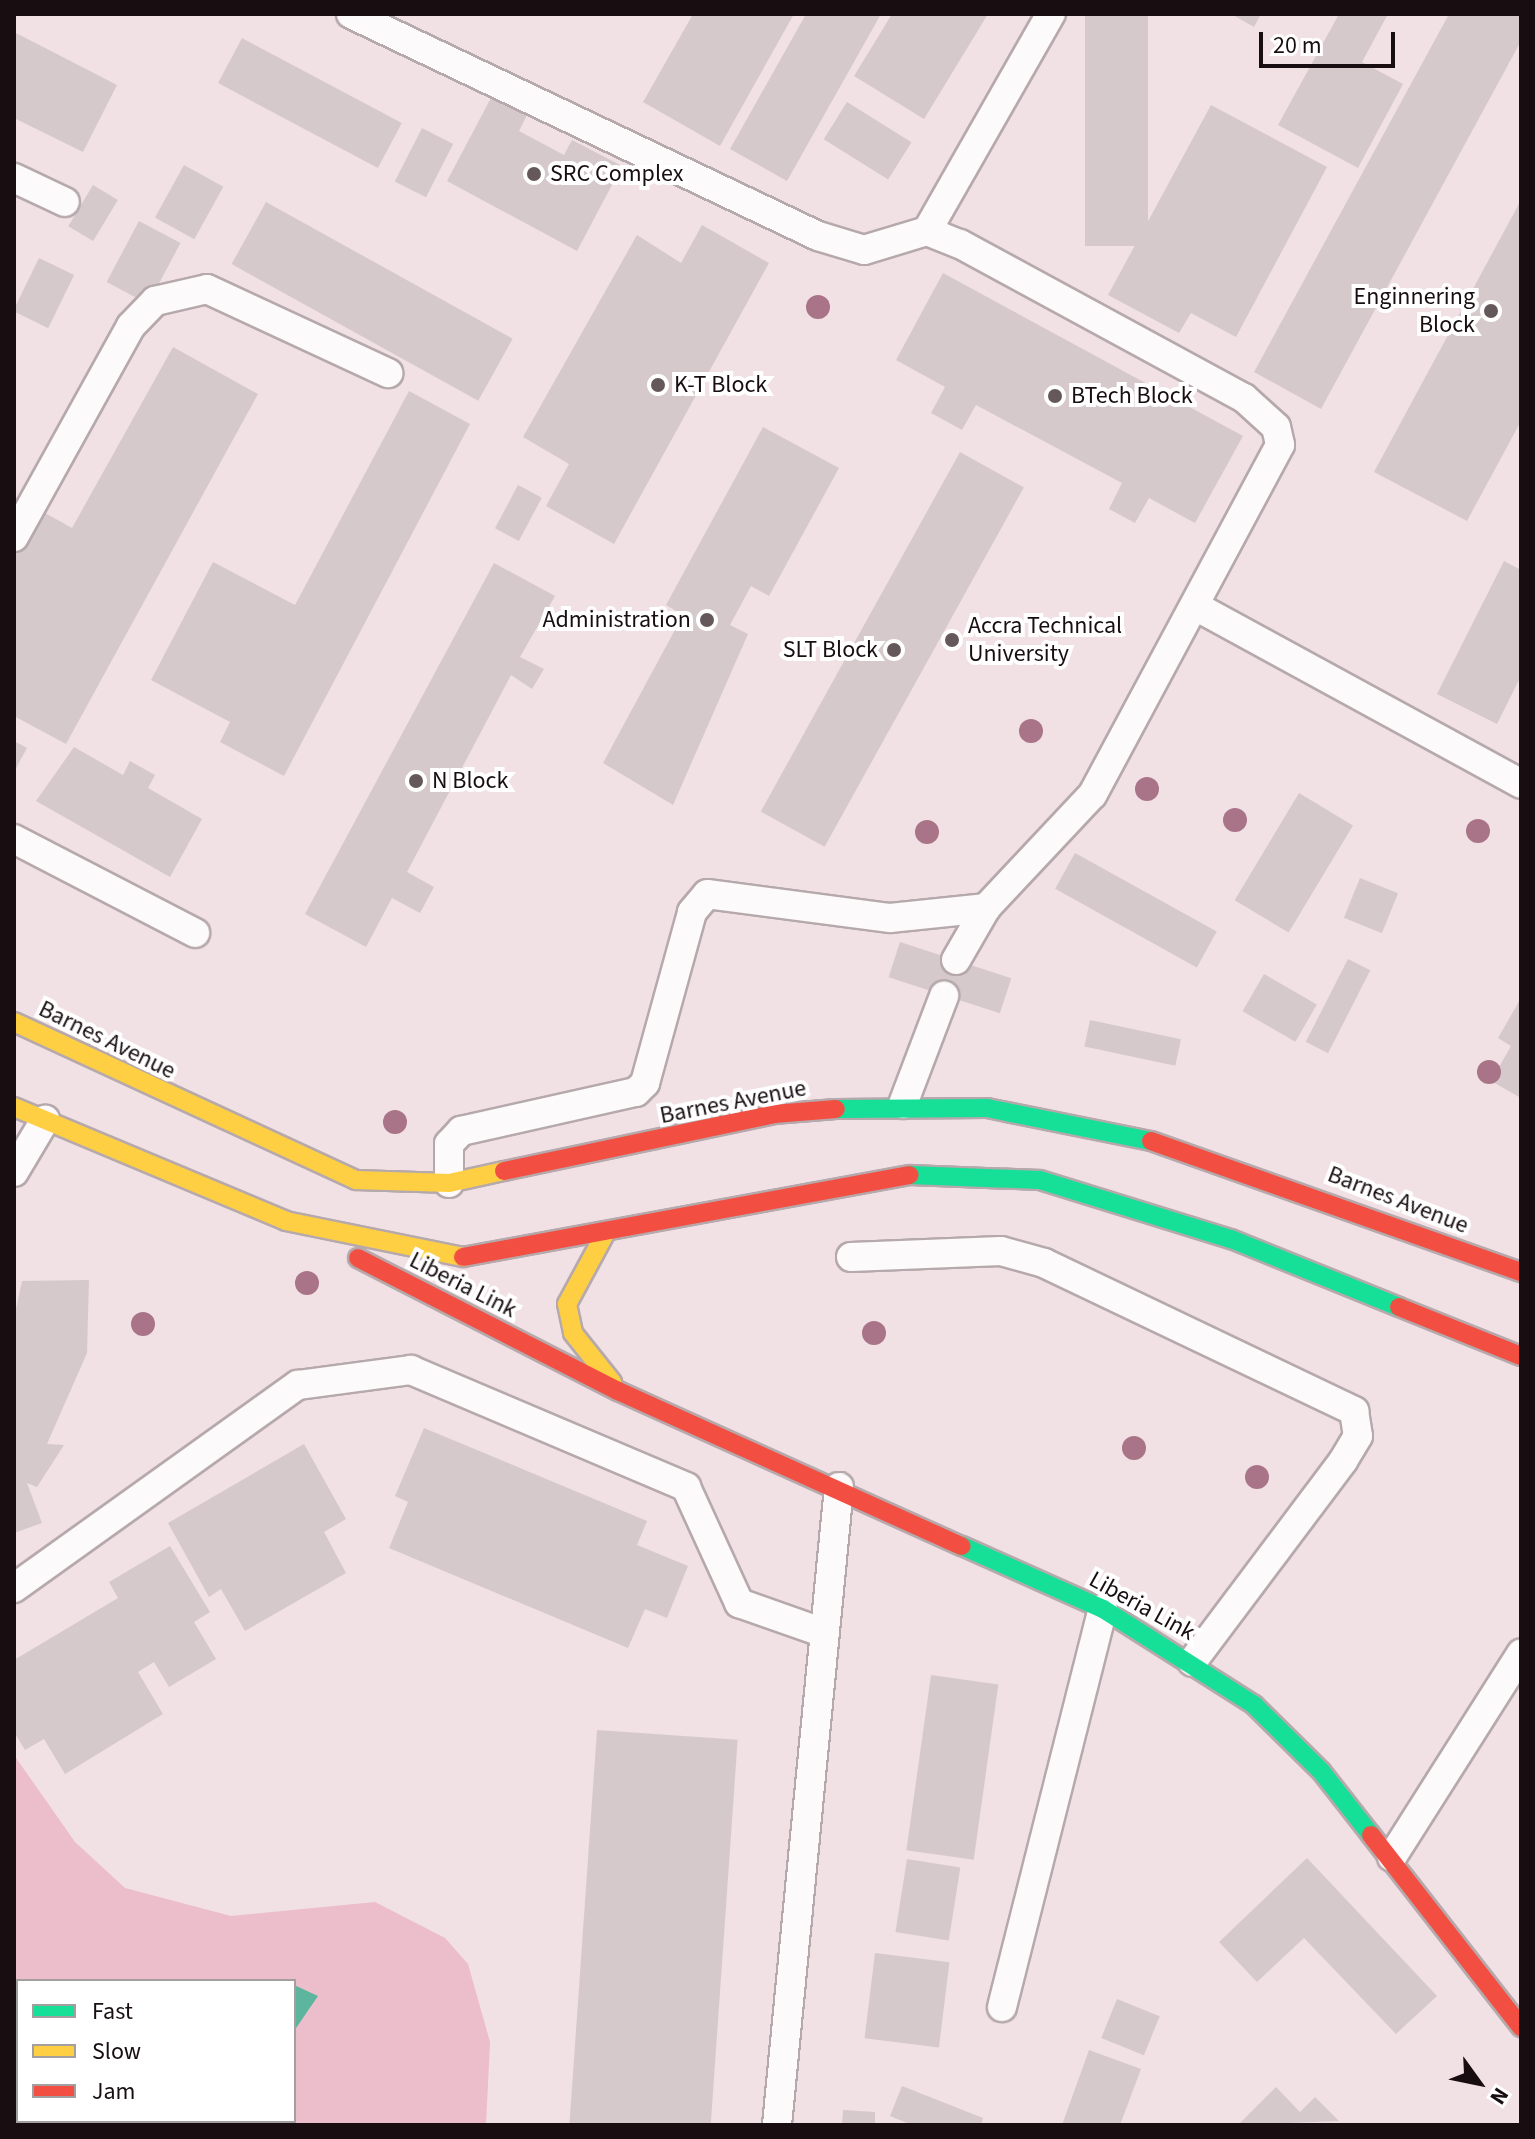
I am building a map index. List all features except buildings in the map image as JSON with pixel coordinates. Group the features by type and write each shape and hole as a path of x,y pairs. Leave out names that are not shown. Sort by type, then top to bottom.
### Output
{"main road":[{"name":"Barnes Avenue","path":"14,1022 356,1180 449,1183 774,1114 903,1104 987,1108 1184,1148 1521,1272"},
{"path":"14,1107 286,1221 450,1259 606,1232 889,1174 1040,1180 1231,1239 1521,1356"},
{"name":"Liberia Link","path":"286,1221 618,1391 839,1487 1103,1609 1192,1662 1254,1705 1321,1771 1392,1857 1521,2027"},
{"name":"Liberia Link","path":"606,1232 567,1304 573,1333 618,1391"}],"lane":[{"path":"351,14 818,236 864,250 927,231 1051,14"},
{"path":"14,178 65,202"},
{"path":"927,231 1267,414 1280,445 1197,607 1092,795 986,908 956,960"},
{"path":"14,537 131,326 155,301 207,289 388,373"},
{"path":"1197,607 1521,784"},
{"path":"14,839 195,933"},
{"path":"449,1183 449,1144 461,1131 636,1092 645,1083 692,912 707,894 890,918 986,908"},
{"path":"903,1104 944,996"},
{"path":"14,1172 45,1120"},
{"path":"851,1257 1001,1251 1044,1263 1354,1411 1358,1436 1343,1461 1192,1662"},
{"path":"14,1588 298,1385 411,1370 686,1487 739,1603 824,1633"},
{"path":"777,2125 839,1487"},
{"path":"1002,2007 1103,1609"},
{"path":"1392,1857 1521,1654"}],"shaded area":[{"path":"14,1755 75,1842 125,1888 231,1916 375,1902 445,1938 468,1964 490,2042 486,2125 14,2125"},
{"path":"296,1986 318,1996 296,2028"},
{"path":"16,2070 16,2123 140,2123 14,2125"}],"traffic: fast":[{"path":"836,1109 987,1108 1151,1141"},
{"path":"910,1175 1040,1180 1231,1239 1399,1307"},
{"path":"962,1546 1103,1609 1254,1705 1321,1771 1371,1835"}],"traffic: slow":[{"path":"14,1022 356,1180 449,1183 504,1171"},
{"path":"14,1107 286,1221 463,1257"},
{"path":"606,1232 567,1304 573,1333 612,1382"}],"traffic: jam":[{"path":"504,1171 774,1114 836,1109"},
{"path":"1151,1141 1521,1272"},
{"path":"463,1257 910,1175"},
{"path":"358,1258 618,1391 962,1546"},
{"path":"1399,1307 1521,1356"},
{"path":"1371,1835 1521,2027"}],"place":[{"name":"SRC Complex","path":"534,174"},
{"name":"Enginnering Block","path":"1491,311"},
{"name":"K-T Block","path":"658,385"},
{"name":"BTech Block","path":"1055,396"},
{"name":"Administration","path":"707,620"},
{"name":"Accra Technical University","path":"952,640"},
{"name":"SLT Block","path":"894,650"},
{"name":"N Block","path":"416,781"}]}
